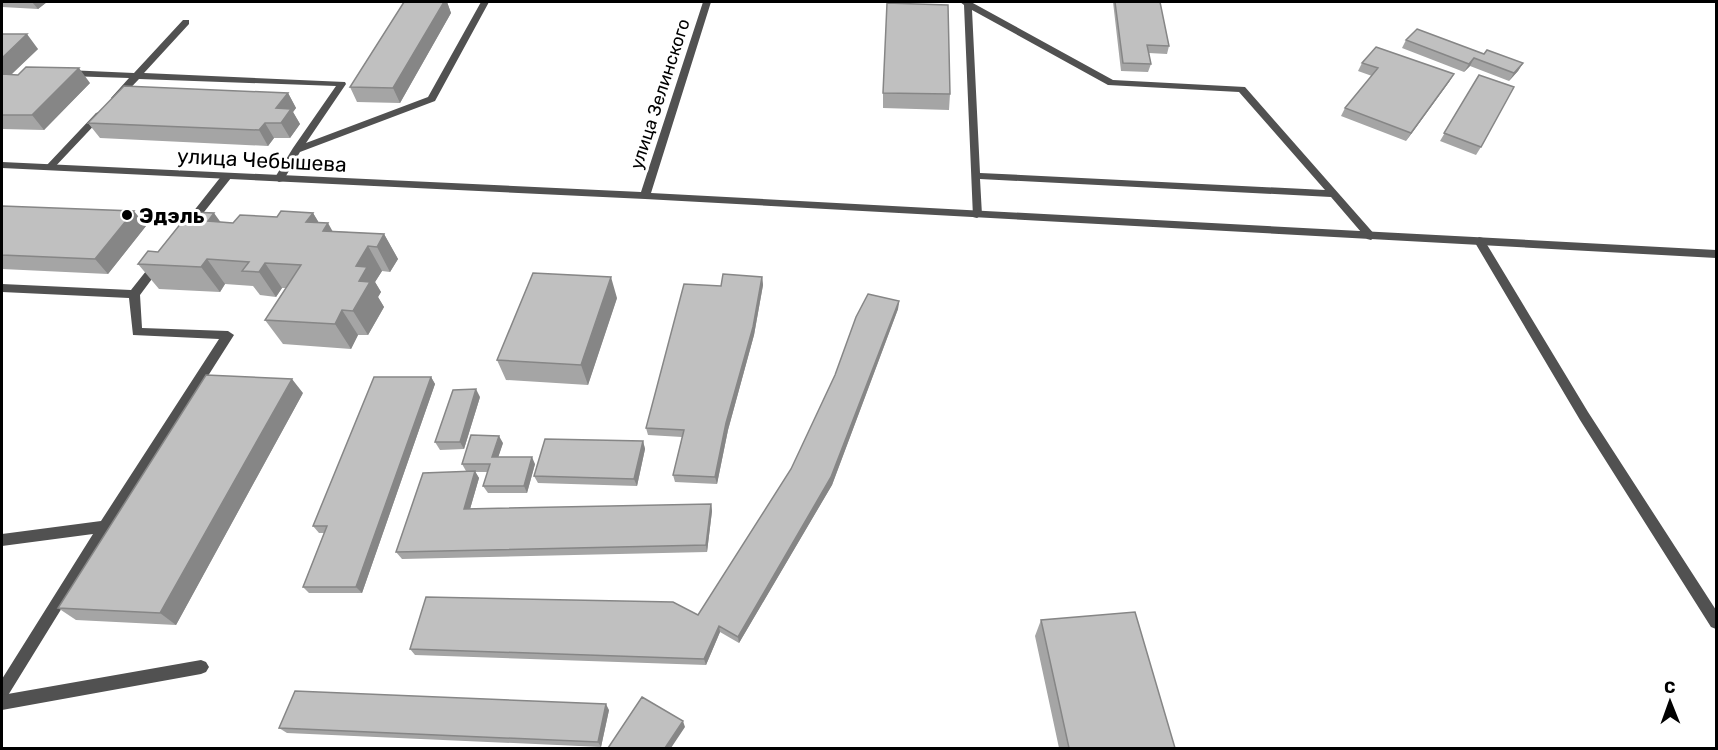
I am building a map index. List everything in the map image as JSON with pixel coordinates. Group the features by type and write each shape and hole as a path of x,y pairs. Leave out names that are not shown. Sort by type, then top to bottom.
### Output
{"street":[{"path":"296,150 432,99 485,2"},
{"name":"улица Зелинского","path":"645,196 707,2"},
{"path":"967,2 977,176 977,215"},
{"path":"967,2 1110,83 1242,89 1371,236"},
{"path":"49,168 186,22"},
{"path":"53,72 342,84 296,150 279,179"},
{"name":"улица Чебышева","path":"2,165 645,196 1716,254"},
{"path":"184,231 227,176"},
{"path":"977,176 1334,194"},
{"path":"1479,241 1584,416 1716,622"},
{"path":"2,692 228,335 137,332 134,294 162,258"},
{"path":"2,288 134,294"},
{"path":"2,540 105,526"},
{"path":"2,704 201,667"}],"building":[{"path":"404,2 444,2 393,88 350,87"},
{"path":"1115,2 1160,2 1169,46 1147,45 1151,64 1123,63"},
{"path":"887,3 948,5 950,94 883,93"},
{"path":"1417,29 1484,54 1487,50 1523,63 1514,73 1474,58 1469,64 1406,40"},
{"path":"2,34 27,34 2,58"},
{"path":"1376,47 1454,74 1411,133 1345,108 1378,68 1362,63"},
{"path":"26,67 79,68 32,115 2,115 2,74 18,75"},
{"path":"1479,75 1514,87 1481,147 1444,133"},
{"path":"124,86 288,93 276,108 291,109 281,123 265,123 259,130 88,123"},
{"path":"2,206 134,211 95,259 2,255"},
{"path":"281,211 313,213 306,222 328,223 323,231 384,234 377,247 368,246 356,266 367,267 359,281 370,282 353,311 342,310 335,324 265,320 301,265 265,263 259,272 242,271 249,262 207,259 201,267 138,264 148,251 158,252 190,212 214,213 208,221 233,223 240,215 277,217"},
{"path":"533,273 611,277 581,365 497,360"},
{"path":"723,274 762,277 753,327 726,423 715,477 673,475 684,430 646,428 684,284 721,286"},
{"path":"868,294 899,301 831,477 738,637 719,626 704,659 410,649 426,597 673,602 698,615 791,469 835,375 856,317"},
{"path":"206,375 292,379 160,613 58,608"},
{"path":"374,377 431,377 356,587 303,587 327,526 313,526"},
{"path":"476,389 460,442 435,442 453,390"},
{"path":"471,435 499,436 492,457 532,457 524,486 483,486 490,464 462,464"},
{"path":"545,439 643,441 634,479 534,476"},
{"path":"475,471 464,509 711,504 706,545 396,552 423,473"},
{"path":"1135,612 1175,748 1069,748 1041,620"},
{"path":"295,691 606,704 598,742 279,728"},
{"path":"642,697 683,721 665,748 608,748"}],"place":[{"name":"Эдэль","path":"127,215"}]}
